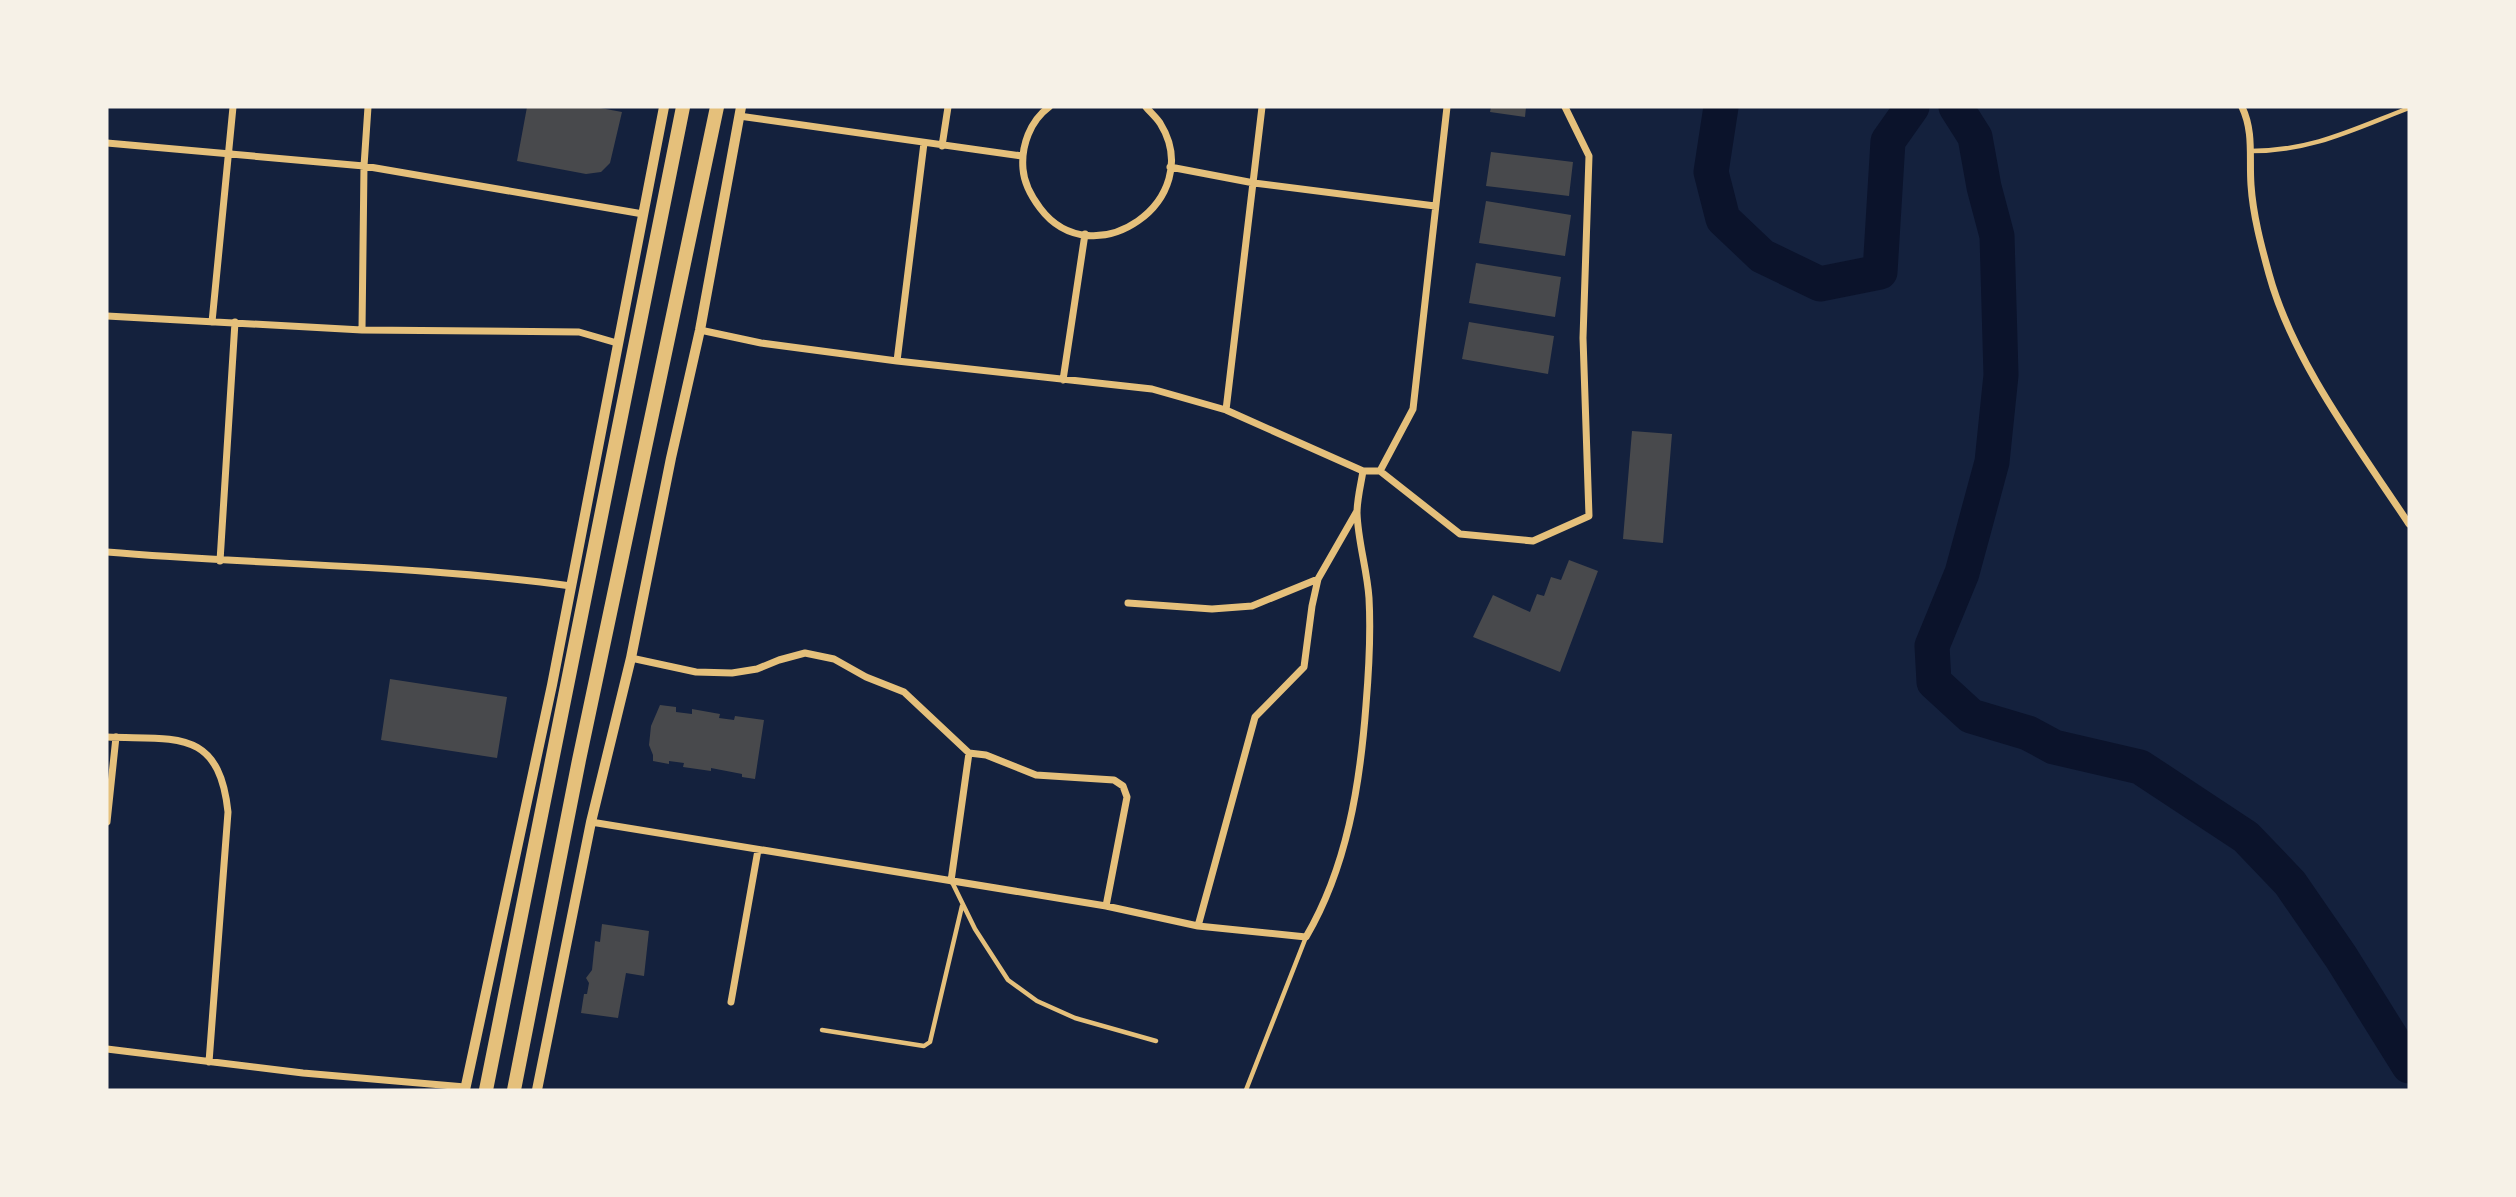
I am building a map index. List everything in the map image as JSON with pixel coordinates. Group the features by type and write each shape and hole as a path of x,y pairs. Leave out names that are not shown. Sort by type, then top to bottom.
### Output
{"highway":[{"path":"486,1090 683,107"},
{"path":"514,1090 582,747 718,107"}],"street":[{"path":"212,322 233,107"},
{"path":"362,330 364,166 368,107"},
{"path":"107,1049 465,1089 552,685 664,107"},
{"path":"942,146 948,107"},
{"path":"1049,107 1030,130 1022,156 1023,174 1031,196 1045,214 1063,228 1085,234 1109,234 1132,226 1151,211 1165,191 1170,167 1168,145 1160,124 1146,107"},
{"path":"1226,410 1262,107"},
{"path":"1380,471 1413,409 1447,107"},
{"path":"700,330 761,344 1152,390 1226,410 1363,471 1380,471 1460,534 1533,541 1589,516 1583,338 1589,156 1565,107"},
{"path":"2242,107 2248,118 2251,185 2258,232 2270,278 2291,332 2333,409 2409,524"},
{"path":"537,1090 591,822 631,658 700,330 740,111 942,146 1022,156"},
{"path":"107,143 364,166 643,215"},
{"path":"897,361 924,143"},
{"path":"1170,167 1254,183 1436,206"},
{"path":"1063,380 1085,234"},
{"path":"107,316 362,330 579,332 617,343"},
{"path":"220,561 235,322"},
{"path":"591,822 1106,906 1198,926 1306,937 1329,894 1339,863 1356,794 1360,765 1370,643 1369,598 1357,510 1363,471"},
{"path":"1198,926 1255,717 1304,667 1311,606 1318,579 1357,510"},
{"path":"107,552 499,576 571,586"},
{"path":"1128,603 1212,609 1252,606 1318,579"},
{"path":"631,658 696,672 732,673 757,669 805,653 834,659 866,677 904,692 969,752 986,755 1036,775 1114,780 1123,786 1127,797 1106,906"},
{"path":"107,737 167,738 187,742 206,752 218,768 225,788 228,812 209,1062"},
{"path":"107,822 116,737"},
{"path":"951,881 969,752"},
{"path":"731,1002 758,850"}],"lane":[{"path":"2251,152 2281,151 2328,141 2409,107"},
{"path":"951,881 962,906 1009,980 1037,1001 1075,1018 1156,1041"},
{"path":"822,1030 925,1046 930,1042 962,906"},
{"path":"1246,1090 1306,937"}],"building":[{"path":"527,107 595,107 622,112 610,163 601,172 586,174 517,161"},
{"path":"1491,107 1526,107 1525,117 1490,112"},
{"path":"1491,152 1573,162 1569,196 1486,186"},
{"path":"1486,201 1571,215 1565,256 1479,243"},
{"path":"1476,263 1561,277 1555,317 1469,303"},
{"path":"1469,322 1554,336 1548,374 1462,359"},
{"path":"1632,431 1672,434 1663,543 1623,539"},
{"path":"1569,560 1598,571 1560,672 1473,637 1493,595 1530,612 1537,594 1544,596 1551,577 1561,580"},
{"path":"390,679 507,697 497,758 381,740"},
{"path":"660,705 676,707 676,712 692,714 692,709 720,714 719,718 734,720 735,716 764,720 755,779 711,768 711,771 683,767 684,763 653,761 649,745 651,726"},
{"path":"602,924 649,931 644,976 626,973 618,1018 581,1013 589,983 586,978 592,970 595,941 600,942"}],"waterway":[{"path":"1721,107 1711,172 1723,219 1762,256 1820,284 1880,272 1888,141 1912,107"},
{"path":"1956,107 1975,137 1997,236 2001,375 1992,462 1962,573 1932,646 1934,682 1971,716 2028,733 2054,747 2140,767 2246,837 2290,883 2341,957 2409,1066"}]}
